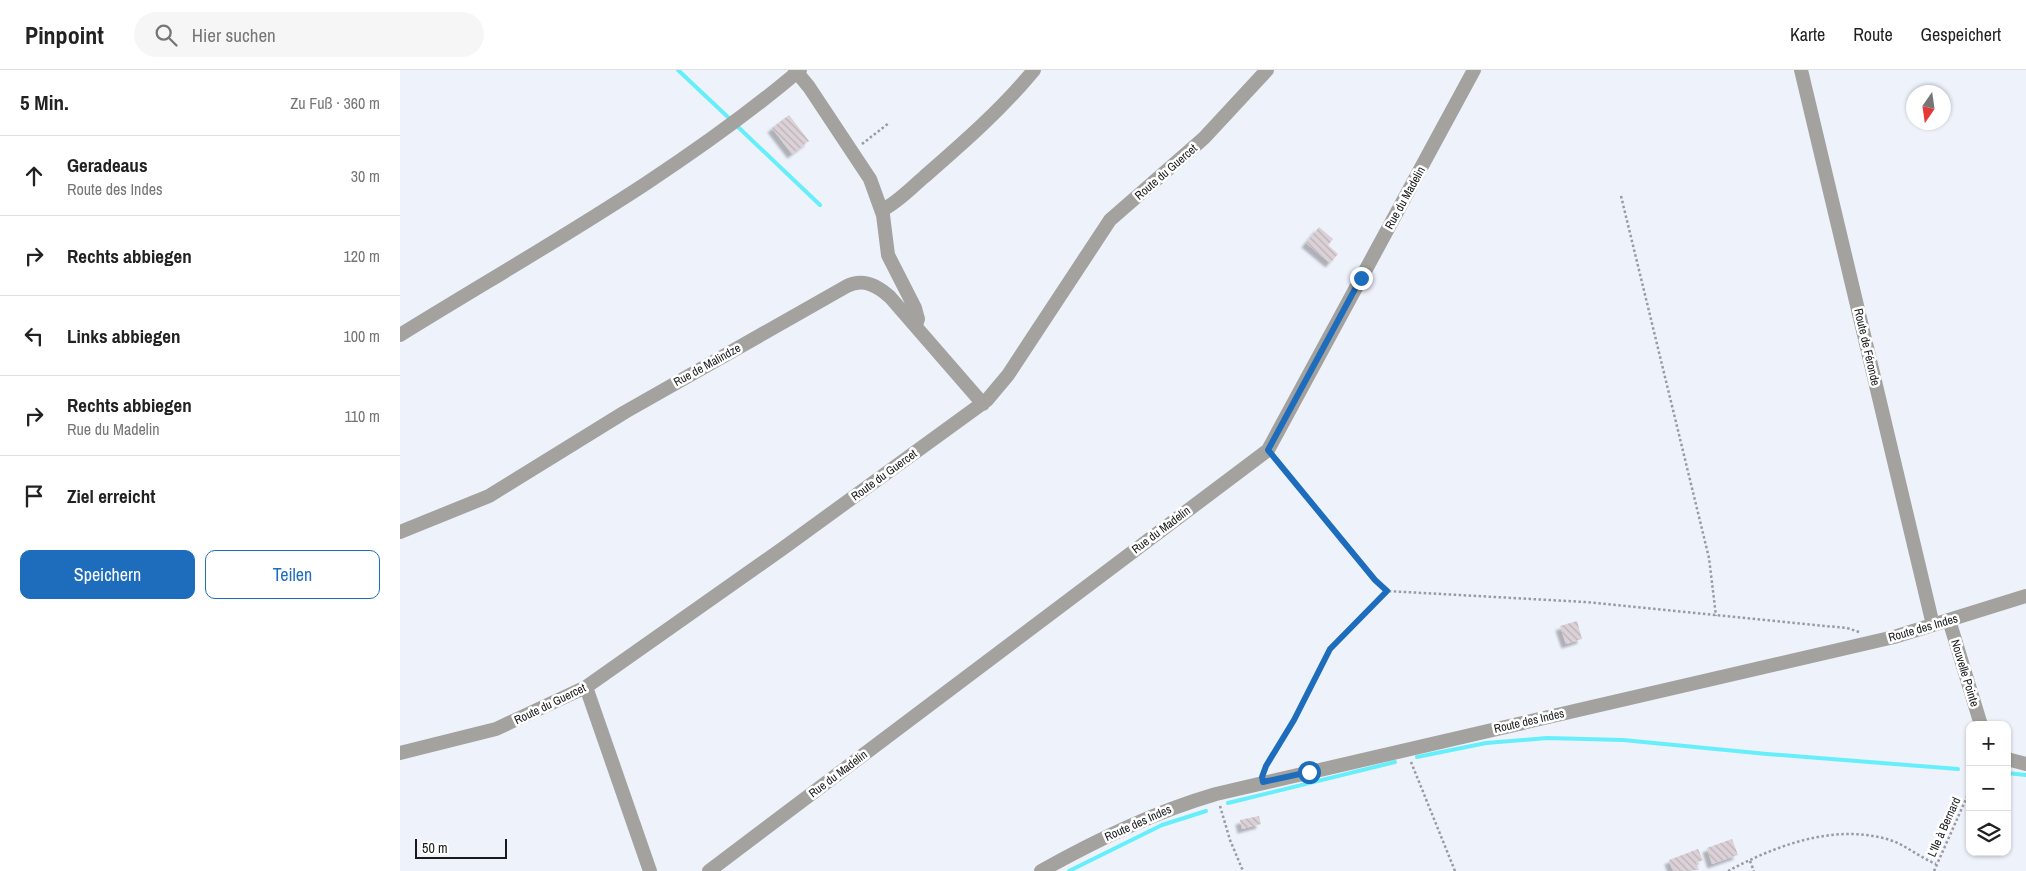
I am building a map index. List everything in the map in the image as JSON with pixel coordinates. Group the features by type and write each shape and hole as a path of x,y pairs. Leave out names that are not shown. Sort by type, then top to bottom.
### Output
{"street":[{"path":"882,210 899,198 979,129 1010,99 1034,70"},
{"name":"Route du Guercet","path":"400,753 496,729 586,687 983,404 994,394 1008,375 1110,220 1204,138 1267,70"},
{"name":"Rue du Madelin","path":"709,871 1268,450 1474,70"},
{"name":"Route de Féronde","path":"1801,70 1932,625"},
{"path":"400,334 626,197 734,122 798,71 866,171 882,210 888,255 915,308 918,322 916,325"},
{"name":"Rue de Malindze","path":"400,532 489,496 625,412 851,284 865,282 878,287 900,307 983,404"},
{"name":"Route des Indes","path":"1041,871 1102,839 1154,815 1216,794 1875,641 2026,596"},
{"name":"Nouvelle Pointe","path":"1950,620 1980,721"},
{"path":"586,687 650,871"},
{"path":"2011,760 2026,764"}],"path":[{"path":"853,151 889,123"},
{"path":"1620,196 1709,558 1716,616"},
{"path":"1268,450 1375,580 1387,591 1585,602 1847,628 1866,634 1875,641"},
{"path":"1263,782 1262,777 1266,766 1294,720 1330,649 1387,591"},
{"path":"1406,749 1455,871"},
{"path":"1216,794 1230,840 1243,871"},
{"name":"L'Ile à Bernard","path":"1934,871 1966,799"},
{"path":"1728,871 1801,841 1840,834 1890,840 1936,864"},
{"path":"1750,861 1754,871"}],"building":[{"path":"789,115 809,141 792,154 772,128"},
{"path":"1319,227 1333,239 1328,245 1338,254 1330,263 1306,243"},
{"path":"1577,621 1582,639 1566,644 1560,626"},
{"path":"1259,816 1261,824 1242,829 1240,820"},
{"path":"1732,839 1738,855 1712,864 1707,848"},
{"path":"1698,849 1703,860 1696,863 1699,870 1673,871 1669,860"}],"waterway":[{"path":"678,70 731,120"},
{"path":"736,125 820,205"},
{"path":"1417,757 1486,743 1547,738 1623,740 1767,754 1958,769"},
{"path":"1228,803 1395,762"},
{"path":"2011,773 2026,775"},
{"path":"1069,871 1162,825 1206,811"}],"route":[{"path":"1309,772 1263,782 1262,777 1266,766 1294,720 1330,649 1387,591 1375,580 1268,450 1361,278"}]}
